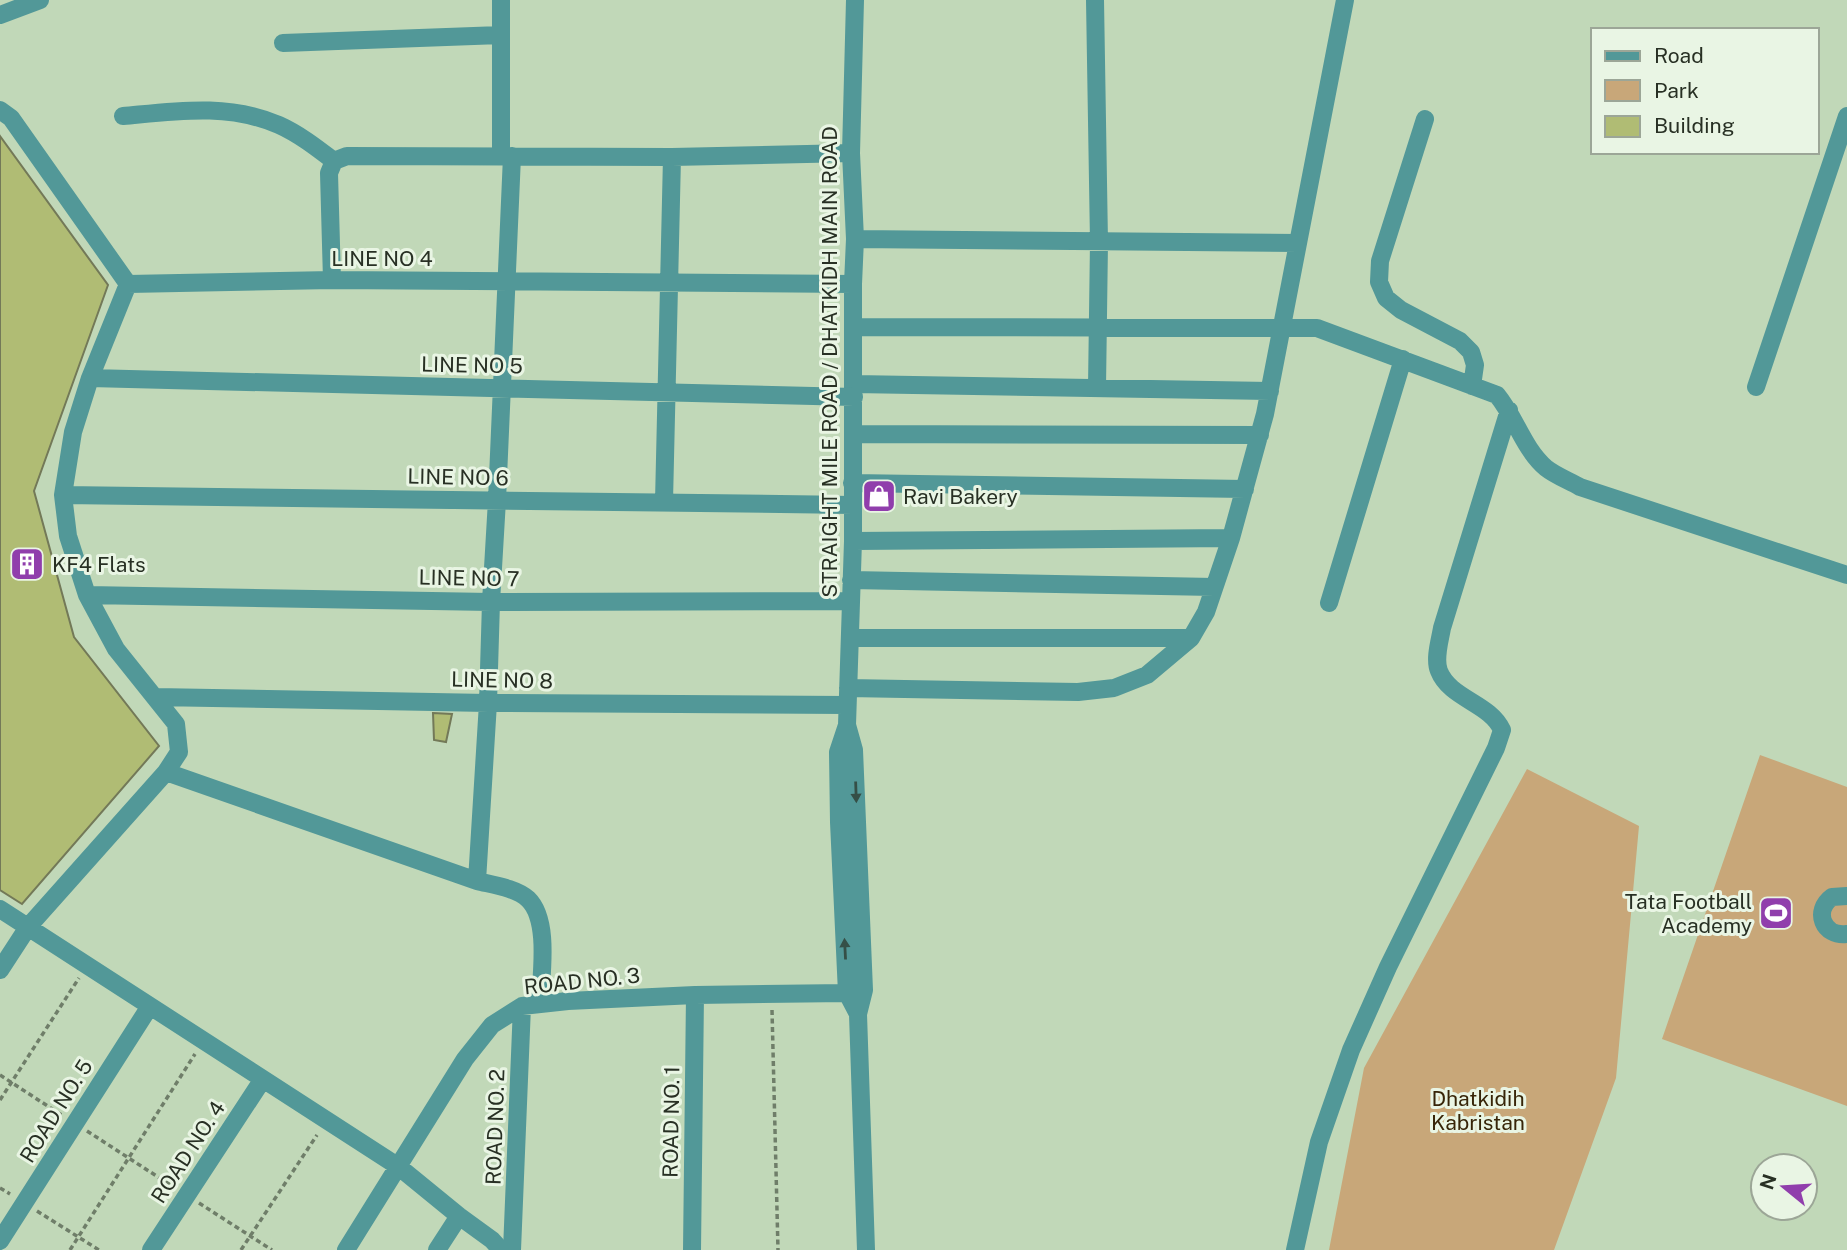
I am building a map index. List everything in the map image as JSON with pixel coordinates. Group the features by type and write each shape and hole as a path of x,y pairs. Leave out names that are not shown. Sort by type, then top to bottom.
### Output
{"street":[{"path":"0,15 40,0"},
{"path":"477,881 507,282 507,156 501,0"},
{"name":"STRAIGHT MILE ROAD / DHATKIDH MAIN ROAD","path":"855,0 851,153 855,239 853,541 847,724 854,750 856,991 866,1250"},
{"path":"1095,0 1099,242 1097,388"},
{"path":"851,638 1191,638 1206,612 1231,538 1260,435 1345,0"},
{"path":"283,43 501,35"},
{"path":"123,116 201,108 240,112 280,125 334,161"},
{"path":"0,110 10,118 128,284 90,378 73,432 63,495 68,536 86,595 116,649 176,724 179,752 166,772 28,927 0,970"},
{"path":"1756,387 1847,116"},
{"path":"1425,119 1380,261 1379,282 1386,298 1401,310 1460,341 1471,352 1475,365 1472,386"},
{"path":"332,280 328,173 334,161 347,156 672,157 851,153"},
{"path":"664,502 672,157"},
{"path":"855,239 1298,243"},
{"name":"LINE NO 4","path":"128,284 332,280 853,284"},
{"path":"853,327 1317,328 1497,395 1509,410 1523,440 1547,469 1580,487 1847,575"},
{"path":"1329,603 1403,359"},
{"name":"LINE NO 5","path":"90,378 668,393 1097,388 1270,391"},
{"path":"1295,1250 1319,1142 1351,1050 1399,943 1496,748 1502,730 1496,718 1451,687 1439,671 1438,652 1442,628 1509,410"},
{"path":"854,434 1260,435"},
{"path":"852,483 1245,489"},
{"name":"LINE NO 6","path":"63,495 853,505"},
{"path":"853,541 1231,538"},
{"path":"851,580 1214,587"},
{"name":"LINE NO 7","path":"86,595 491,602 850,601"},
{"name":"LINE NO 8","path":"155,697 488,703 1078,692 1114,688 1147,674 1191,638"},
{"name":"ROAD NO. 2","path":"166,772 527,897 537,911 541,930 531,1005 512,1250"},
{"path":"1847,895 1832,897 1827,901 1822,914 1826,928 1831,932 1838,935 1847,934"},
{"path":"0,909 400,1167 501,1250"},
{"name":"ROAD NO. 3","path":"346,1250 465,1059 492,1025 531,1005 695,995 856,991"},
{"name":"ROAD NO. 1","path":"692,1250 695,995"},
{"name":"ROAD NO. 5","path":"0,1241 150,1006"},
{"name":"ROAD NO. 4","path":"151,1250 263,1079"},
{"path":"437,1250 459,1216"}],"path":[{"path":"0,1100 87,965"},
{"path":"772,994 778,1250"},
{"path":"70,1250 203,1040"},
{"path":"0,1075 272,1250"},
{"path":"241,1250 327,1120"},
{"path":"0,1188 99,1250"}],"green space":[{"name":"Tata Football Academy","path":"1760,755 1847,787 1847,1106 1662,1039"},
{"name":"Dhatkidih Kabristan","path":"1527,769 1639,826 1616,1078 1554,1250 1329,1250 1364,1068"}],"building":[{"name":"KF4 Flats","path":"0,136 108,285 34,491 74,637 159,746 22,904 0,890"},
{"path":"433,713 452,714 446,742 434,740"}],"place":[{"name":"Ravi Bakery","path":"879,496"},
{"name":"KF4 Flats","path":"27,564"},
{"name":"Tata Football Academy","path":"1776,913"}]}
